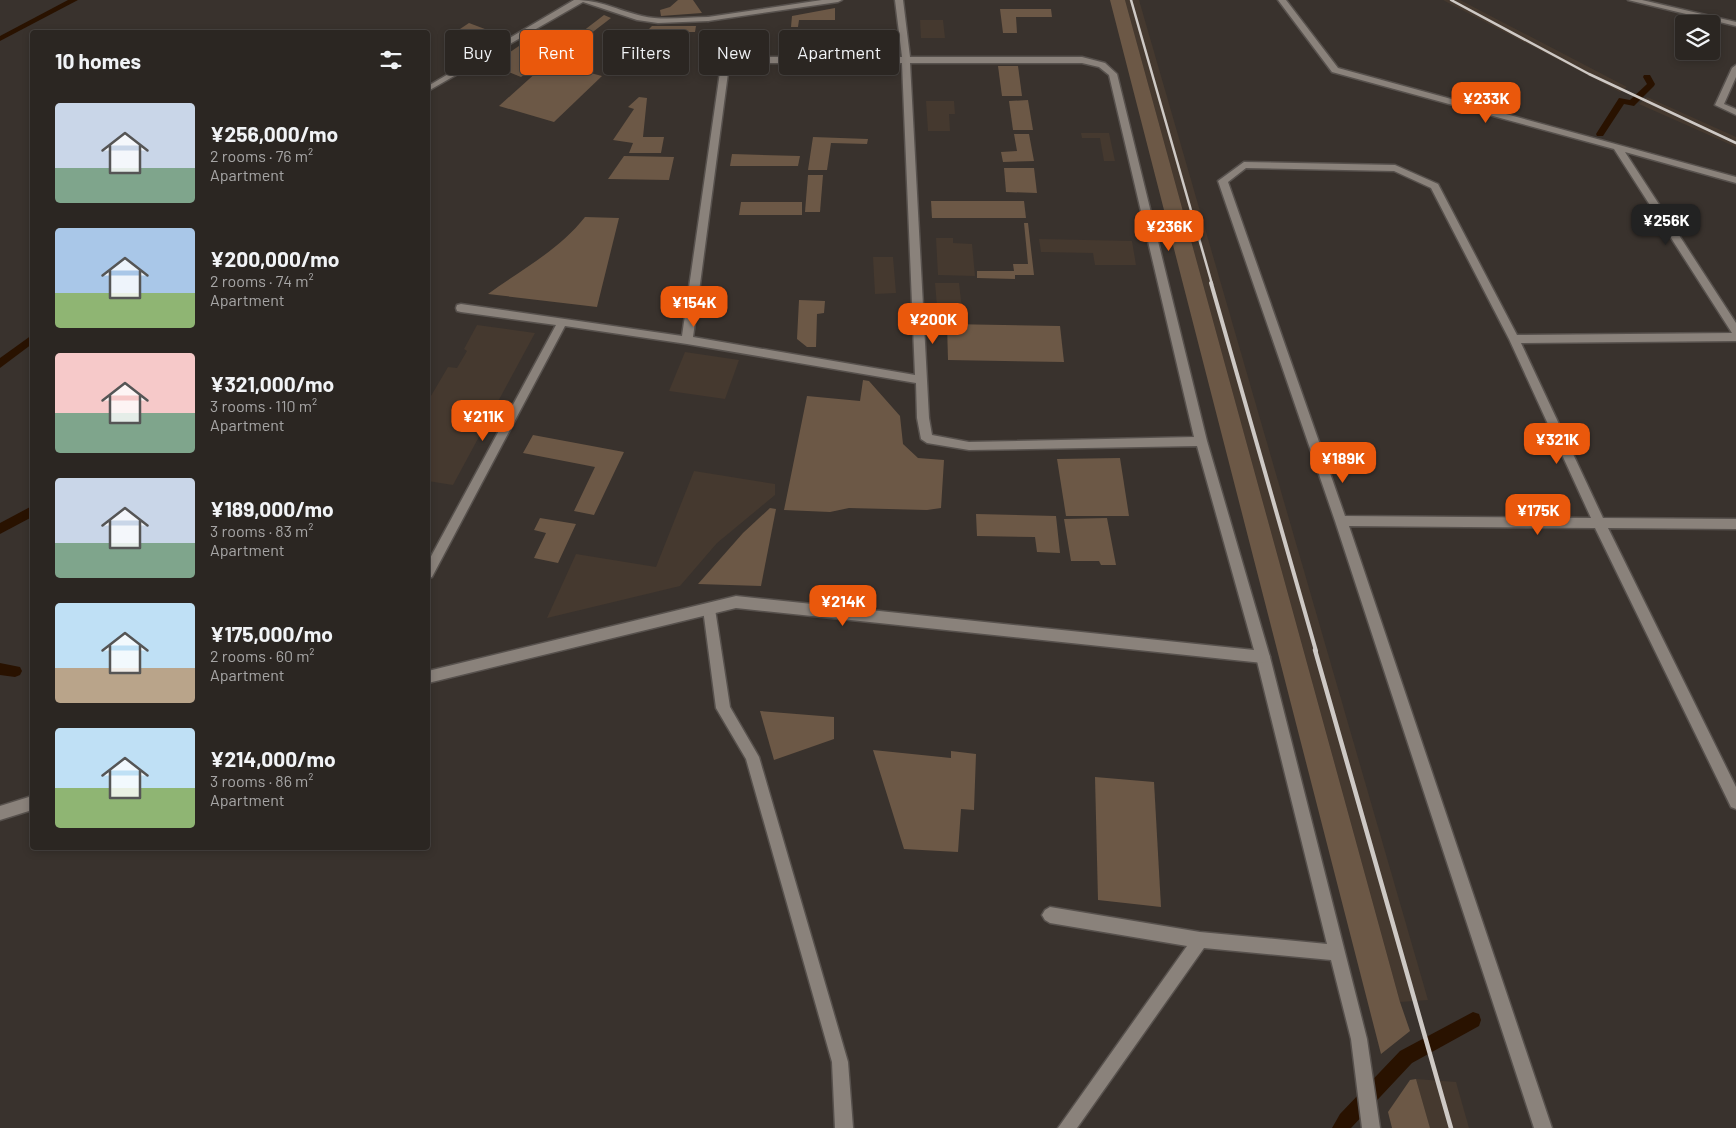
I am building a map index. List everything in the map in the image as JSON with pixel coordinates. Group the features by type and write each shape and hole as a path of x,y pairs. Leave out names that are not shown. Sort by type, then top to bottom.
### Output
{"street":[{"path":"430,88 580,0"},
{"path":"585,0 596,1 640,18 658,21 708,19 838,0"},
{"path":"899,0 906,60 923,418 927,439 969,446 1201,441"},
{"path":"1282,0 1335,70 1736,180"},
{"path":"1632,0 1736,24"},
{"path":"686,340 724,72 757,60 1082,60 1102,65 1113,74 1201,441 1263,657 1338,953 1359,1039 1370,1125"},
{"path":"1736,68 1719,105 1736,112"},
{"path":"1617,147 1736,331"},
{"path":"1543,1128 1341,521 1223,181 1244,165 1273,165 1395,168 1435,186 1514,339 1599,523 1736,802"},
{"path":"461,308 686,340 922,380"},
{"path":"430,569 562,323"},
{"path":"1514,339 1736,337"},
{"path":"1341,521 1736,524"},
{"path":"430,677 736,602 1263,657"},
{"path":"709,608 723,708 752,757 840,1062 844,1128"},
{"path":"0,813 30,803"},
{"path":"1050,915 1200,940 1338,953"},
{"path":"1068,1128 1200,940"}],"shaded area":[{"path":"678,0 693,0 702,13 661,16 660,10 670,7"},
{"path":"1110,0 1125,0 1400,1002 1410,1031 1381,1054"},
{"path":"1125,0 1139,0 1428,1000 1400,1002"},
{"path":"1443,0 1460,0 1627,87 1620,92"},
{"path":"835,8 835,20 799,20 798,27 791,27 792,16"},
{"path":"1000,9 1051,9 1052,17 1016,17 1017,33 1003,33"},
{"path":"604,15 611,18 593,32 593,30 584,30"},
{"path":"920,20 943,20 945,38 921,38"},
{"path":"469,23 488,30 458,30"},
{"path":"652,26 696,26 695,32 689,32 689,30 648,30"},
{"path":"520,45 520,75 524,75 521,77 510,73 510,52"},
{"path":"998,66 1018,66 1022,96 1002,96"},
{"path":"593,74 602,76 554,122 499,106 534,75"},
{"path":"639,97 647,98 643,137 664,137 661,153 629,153 633,143 613,140 634,109 628,107"},
{"path":"1647,97 1736,137 1736,147 1639,104"},
{"path":"1028,100 1033,130 1013,130 1009,101"},
{"path":"926,101 954,101 955,114 949,114 950,131 928,131"},
{"path":"1081,133 1109,133 1115,161 1104,161 1100,138 1082,138"},
{"path":"1014,134 1029,134 1034,161 1003,162 1001,152 1017,151"},
{"path":"813,137 868,139 867,144 831,143 827,170 808,170"},
{"path":"732,154 800,156 798,166 730,166"},
{"path":"624,156 674,157 669,180 608,179"},
{"path":"1004,168 1034,168 1037,193 1006,192"},
{"path":"808,175 823,175 820,212 805,212"},
{"path":"931,201 1024,201 1026,218 932,218"},
{"path":"741,202 802,202 802,215 739,215"},
{"path":"585,217 619,218 597,307 488,294 552,250"},
{"path":"1024,223 1028,223 1034,275 1015,275 1015,279 977,278 977,271 1014,271 1013,264 1028,264"},
{"path":"936,238 953,238 953,243 972,244 975,276 938,275"},
{"path":"1039,239 1132,241 1136,265 1095,265 1093,253 1041,252"},
{"path":"873,257 893,257 896,293 875,294"},
{"path":"935,283 959,283 963,318 938,318"},
{"path":"799,300 825,301 824,313 817,314 816,347 807,347 797,339"},
{"path":"947,324 1060,326 1064,362 948,360"},
{"path":"477,325 535,333 453,485 430,481 430,398 448,367 457,368 467,351 464,349"},
{"path":"685,352 739,360 725,399 669,391"},
{"path":"863,380 869,381 900,416 903,444 918,458 944,460 941,508 927,510 849,508 830,512 784,510 807,396 860,401"},
{"path":"533,435 624,452 594,515 574,511 595,467 523,453"},
{"path":"1120,458 1129,516 1066,516 1057,459"},
{"path":"694,471 775,484 775,495 717,543 680,586 547,618 576,554 656,567"},
{"path":"770,508 776,509 761,586 698,584 743,533"},
{"path":"976,514 1056,516 1060,553 1037,552 1035,537 977,536"},
{"path":"540,518 576,524 558,563 534,558 546,533 534,530"},
{"path":"1107,518 1116,565 1101,565 1099,561 1071,561 1064,519"},
{"path":"760,711 834,717 834,739 774,760"},
{"path":"873,750 951,758 951,751 976,754 974,810 961,809 958,852 904,849"},
{"path":"1095,777 1154,782 1161,907 1098,900"},
{"path":"1416,1079 1456,1082 1469,1128 1430,1128"},
{"path":"1416,1079 1430,1128 1392,1128 1388,1112 1410,1080"}],"waterway":[{"path":"0,39 74,0"},
{"path":"1600,134 1622,100 1631,104 1651,84 1647,77"},
{"path":"0,364 30,341"},
{"path":"0,529 30,512"},
{"path":"0,669 15,671"},
{"path":"1341,1128 1346,1120 1406,1057 1473,1020"}],"railway":[{"path":"1131,0 1212,284"},
{"path":"1451,0 1589,74 1736,143"},
{"path":"1211,283 1316,651"},
{"path":"1315,650 1451,1128"}]}
